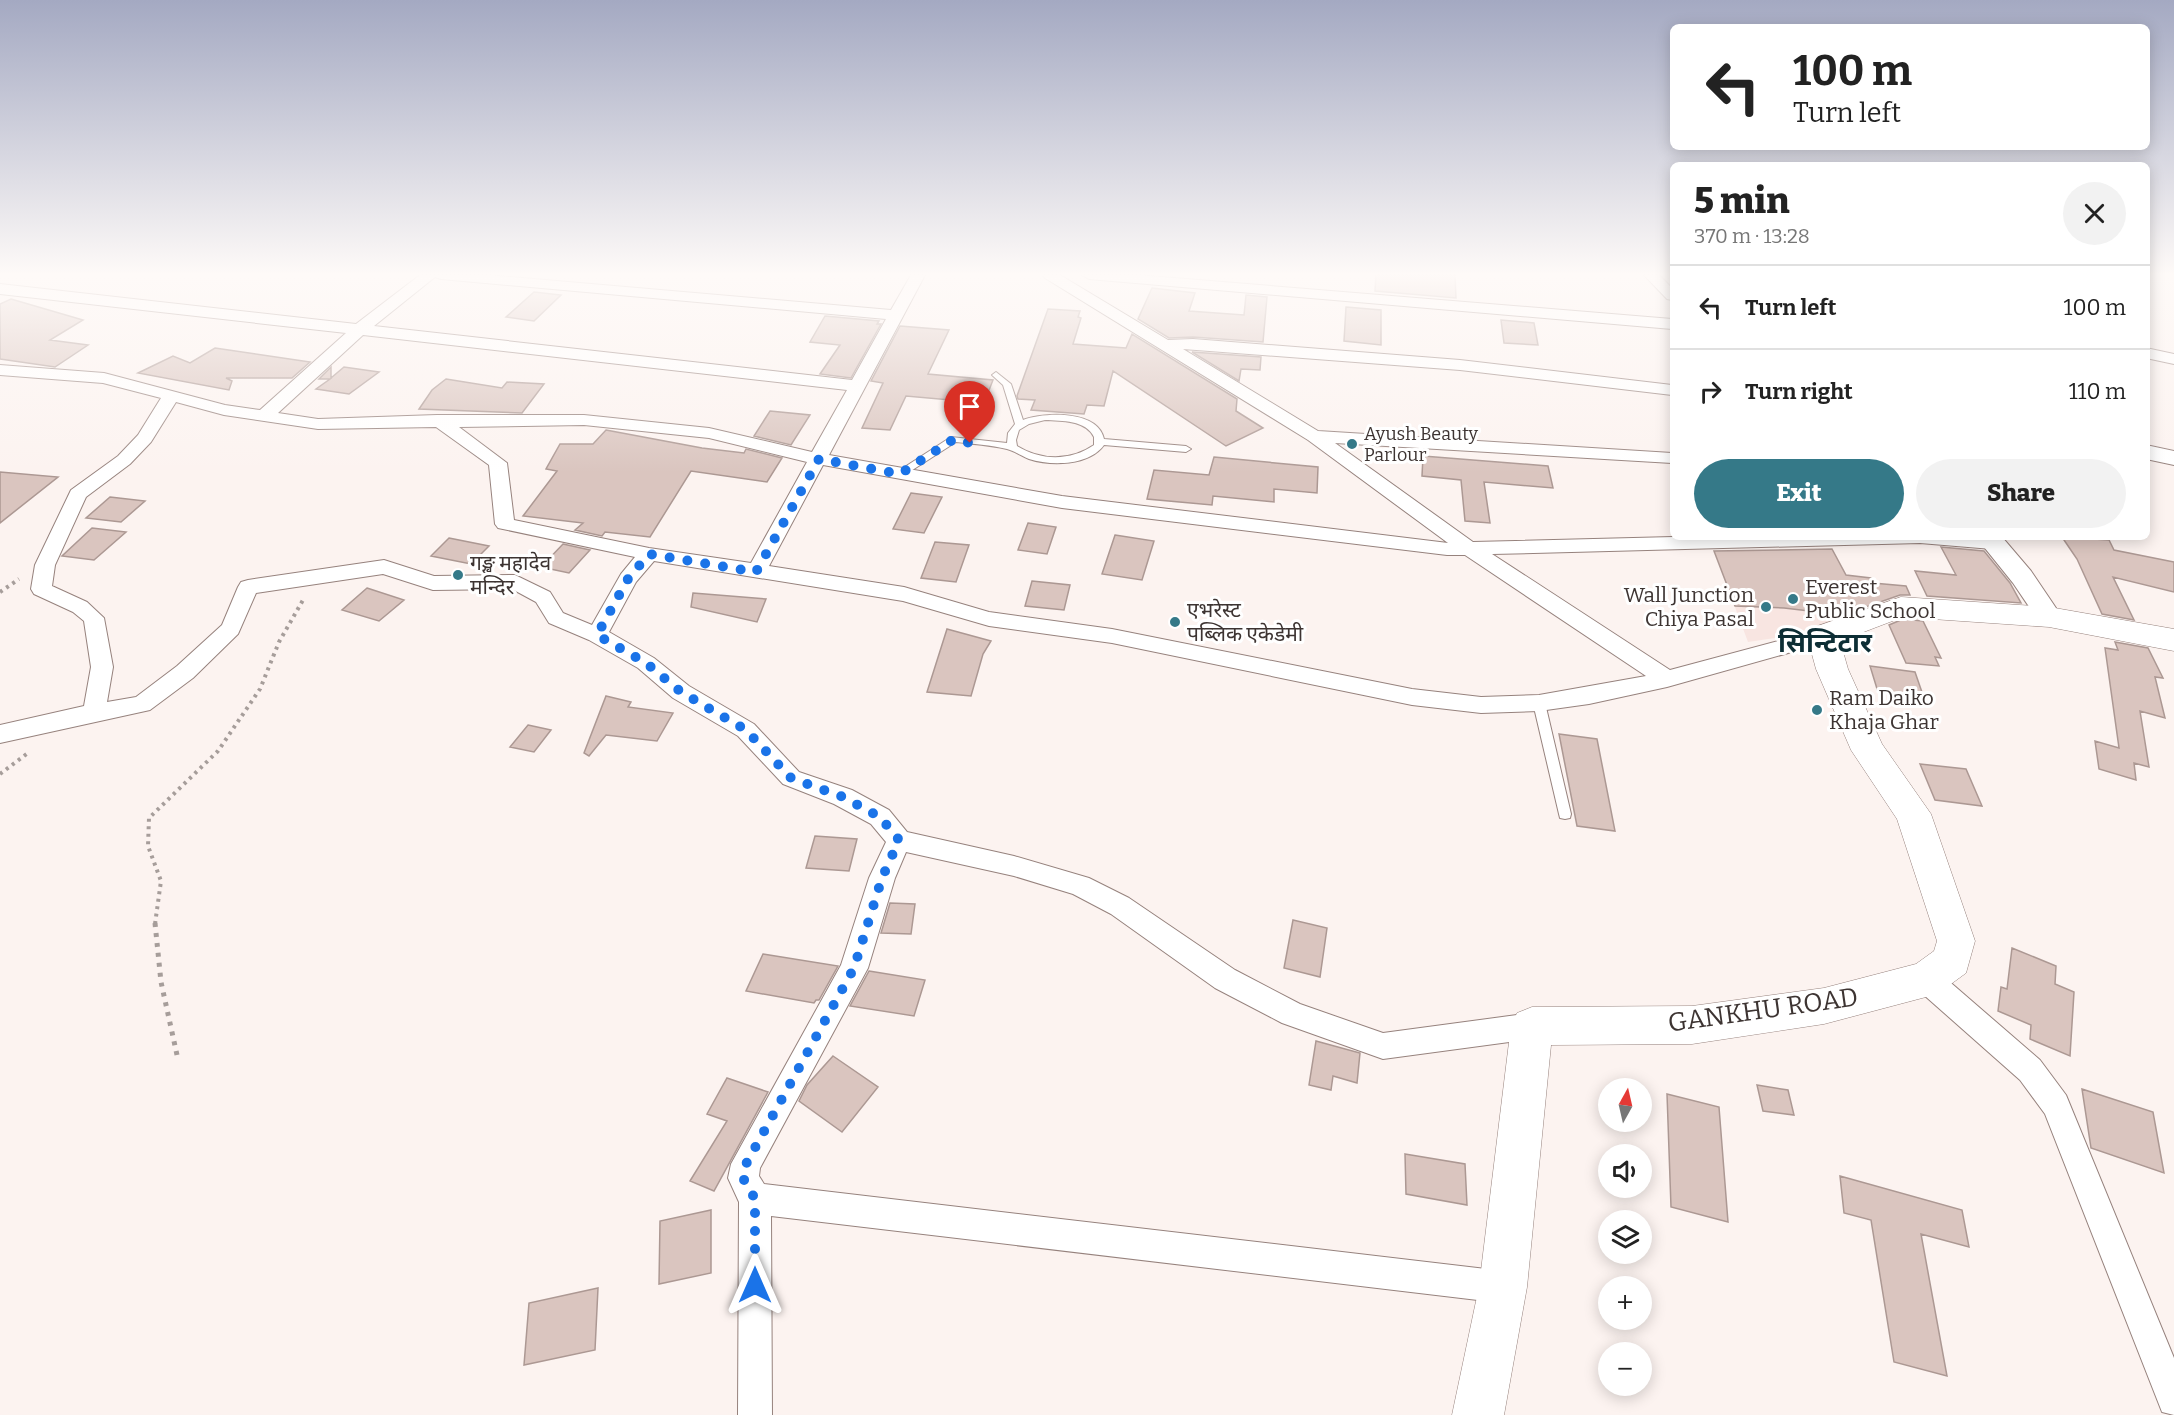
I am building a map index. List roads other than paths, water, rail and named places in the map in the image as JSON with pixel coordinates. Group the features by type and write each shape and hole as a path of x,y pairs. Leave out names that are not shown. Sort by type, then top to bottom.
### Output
{"main road":[{"path":"1823,636 1901,607 2049,617 2174,640"},
{"name":"GANKHU ROAD","path":"1532,1026 1692,1025 1824,1006 1926,980 1952,961 1956,941 1913,814 1868,750 1832,669 1823,636"},
{"path":"1478,1415 1503,1287 1532,1026"}],"street":[{"path":"264,416 347,341"},
{"path":"449,341 859,386"},
{"path":"756,572 882,341"},
{"path":"1162,341 1314,436 1470,549 1667,680"},
{"path":"1169,345 1193,344 1448,364 1670,390"},
{"path":"2150,354 2174,359"},
{"path":"0,370 104,378 224,410 318,424 438,420 617,422 709,433 819,459 1062,502 1447,549 1804,540"},
{"path":"94,712 102,667 94,618 80,607 41,589 45,565 78,494 124,460 145,438 172,396"},
{"path":"438,420 498,463 505,524 649,554 904,594 990,619 1112,636 1412,698 1481,705 1539,703 1589,696 1667,680 1823,636"},
{"path":"1314,436 1670,458"},
{"path":"2150,453 2174,458"},
{"path":"1990,540 2022,577 2049,617"},
{"path":"597,635 628,579 649,554"},
{"path":"0,734 94,712 142,704 185,672 231,629 248,587 317,575 384,567 433,583 515,582 543,597 556,618 597,635 646,663 681,692 746,730 791,778 843,797 880,817 899,840 1014,866 1080,886 1120,906 1174,945 1235,984 1293,1014 1383,1046 1532,1026"},
{"path":"755,1415 755,1199 743,1178 746,1164 854,968 882,878 899,840"},
{"path":"1926,980 2030,1070 2056,1105 2174,1400"},
{"path":"755,1199 1503,1287"}],"lane":[{"path":"996,375 1007,384 1020,424"},
{"path":"1014,447 1010,438 1012,432 1020,424 1045,417 1078,421 1096,430 1100,442"},
{"path":"900,474 954,439 1014,447 1034,458 1065,460 1090,454 1100,442"},
{"path":"1100,442 1186,449"},
{"path":"1539,703 1565,814"}],"place":[{"name":"Ayush Beauty Parlour","path":"1352,444"},
{"name":"गङ्खु महादेव मन्दिर","path":"458,575"},
{"name":"Everest Public School","path":"1793,599"},
{"name":"Wall Junction Chiya Pasal","path":"1766,607"},
{"name":"एभरेस्ट पब्लिक एकेडेमी","path":"1175,622"},
{"name":"Ram Daiko Khaja Ghar","path":"1817,710"}],"district":[{"name":"सिन्टिटार","path":"1825,643"}]}
